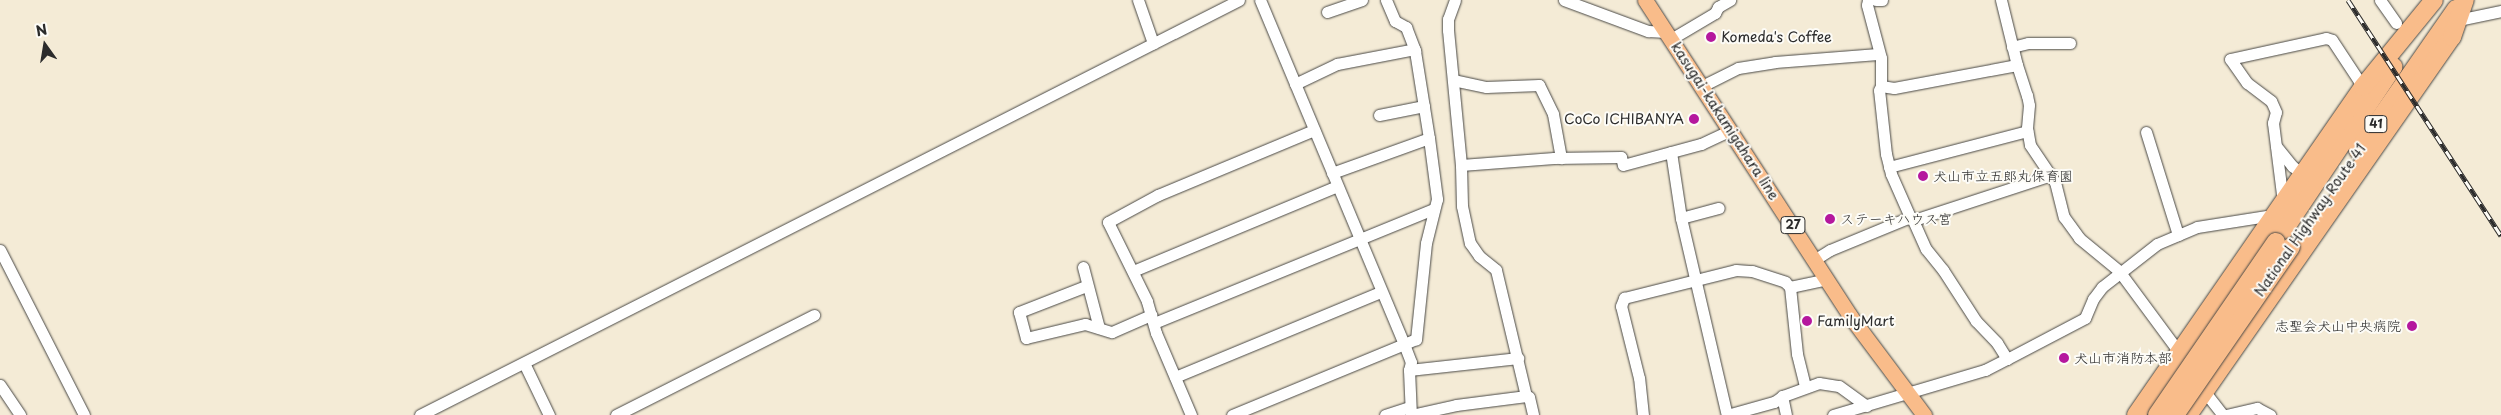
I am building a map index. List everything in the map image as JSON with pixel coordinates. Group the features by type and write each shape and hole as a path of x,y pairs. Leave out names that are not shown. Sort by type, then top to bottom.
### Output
{"highway":[{"path":"2136,415 2363,87 2436,0"},
{"name":"National Highway Route 41","path":"2174,415 2284,244 2436,0"},
{"name":"National Highway Route 41","path":"2157,415 2462,0"},
{"path":"2188,415 2452,37 2466,0"}],"main road":[{"name":"kasugai-kakamigahara line","path":"1645,0 1850,316 1924,415"}],"street":[{"path":"1138,0 1153,43"},
{"path":"420,415 1239,0"},
{"path":"1260,0 1380,292 1411,362 1408,370 1410,412"},
{"path":"1328,12 1362,0"},
{"path":"1232,415 1416,339 1426,243 1437,199 1437,187 1415,49 1406,27 1395,21 1386,0"},
{"path":"1455,0 1448,19 1448,30 1462,165 1462,206 1470,243 1479,256 1496,270 1526,396 1529,397 1533,415"},
{"path":"1564,0 1648,32 1669,36 1715,13 1718,7 1730,0"},
{"path":"1868,0 1880,58 1881,86 1879,90 1883,135 1889,167 1926,249 1943,270 1976,321 1997,343 2007,359"},
{"path":"1876,0 1882,0"},
{"path":"2001,0 2016,65 2027,95 2027,131 2030,145 2052,175 2069,226 2100,257 2120,271 2179,352 2204,391 2225,415 2257,408 2270,415"},
{"path":"2380,0 2396,23"},
{"path":"2458,20 2501,11"},
{"path":"1833,415 1908,395 1935,384 1985,370 2085,318 2097,292 2120,271 2157,244 2197,227 2278,209 2273,123 2276,112 2271,101 2248,83 2230,59 2326,38 2332,40 2363,87"},
{"path":"2012,47 2028,43 2070,43"},
{"path":"1295,84 1337,64 1415,49"},
{"path":"1702,86 1738,68 1774,62 1878,54"},
{"path":"1881,86 1894,88 2016,65"},
{"path":"1453,80 1486,87 1539,84 1553,114 1560,158"},
{"path":"1379,114 1424,106"},
{"path":"1191,415 1133,271 1108,222 1158,194 1314,130"},
{"path":"1462,165 1560,158 1621,157 1623,164 1701,144 1731,130"},
{"path":"1889,167 2027,131"},
{"path":"2146,132 2178,235"},
{"path":"1332,173 1429,138"},
{"path":"2275,145 2292,166 2303,174"},
{"path":"1671,152 1681,218 1727,415 1774,402 1782,396 1805,387 1830,383 1839,386 1867,406"},
{"path":"1814,260 1830,250 1911,217 1917,219 2052,175"},
{"path":"1133,271 1337,186"},
{"path":"1681,218 1719,208"},
{"path":"1086,286 1019,312 1026,338 1085,324 1112,332 1153,319 1433,209"},
{"path":"0,250 84,415"},
{"path":"1083,267 1086,286 1094,304 1099,328"},
{"path":"1643,415 1639,378 1621,306 1624,298 1746,270 1785,282 1790,287 1797,354 1805,387"},
{"path":"1790,287 1827,279"},
{"path":"1175,377 1380,292"},
{"path":"616,415 814,315"},
{"path":"1408,370 1518,358"},
{"path":"524,363 549,415"},
{"path":"0,385 20,415"},
{"path":"1386,415 1526,396"},
{"path":"1782,396 1786,415"}],"railway":[{"path":"2348,0 2501,236"}],"place":[{"name":"Komeda's Coffee","path":"1711,37"},
{"name":"CoCo ICHIBANYA","path":"1694,119"},
{"name":"犬山市立五郎丸保育園","path":"1923,176"},
{"name":"ステーキハウス宮","path":"1830,219"},
{"name":"FamilyMart","path":"1807,321"},
{"name":"志聖会犬山中央病院","path":"2412,326"},
{"name":"犬山市消防本部","path":"2064,358"}]}
